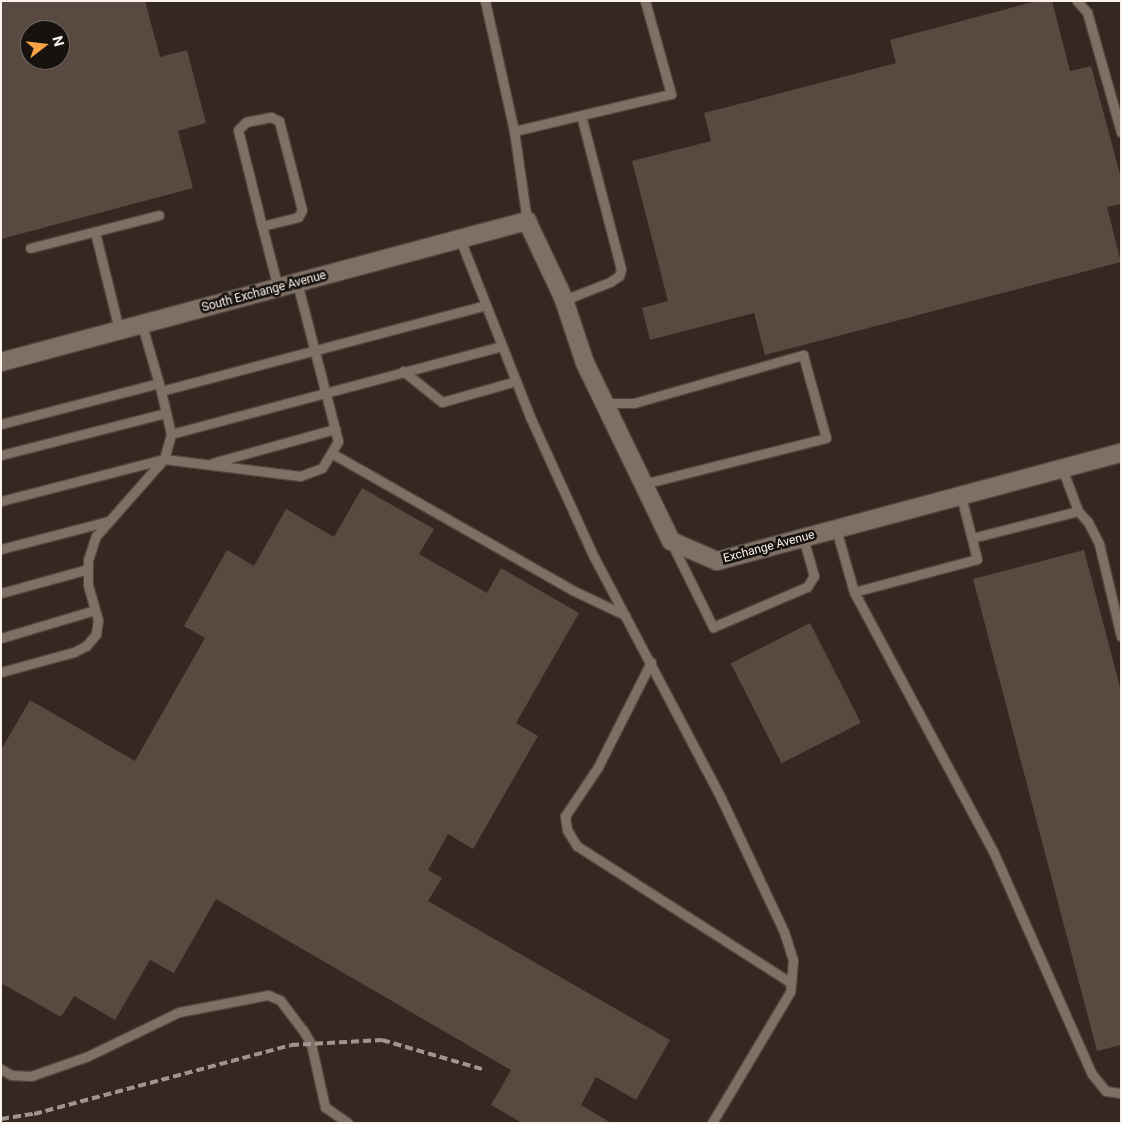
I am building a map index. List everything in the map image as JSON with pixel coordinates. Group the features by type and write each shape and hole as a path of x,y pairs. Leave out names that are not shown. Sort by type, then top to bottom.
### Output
{"street":[{"path":"527,222 564,300 585,363 671,541"},
{"name":"South Exchange Avenue","path":"1,362 527,222"},
{"name":"Exchange Avenue","path":"671,541 718,561 1121,452"}],"lane":[{"path":"485,1 514,131 527,222"},
{"path":"514,131 672,94 645,1"},
{"path":"1077,1 1087,12 1121,132"},
{"path":"564,300 610,282 619,276 621,269 582,115"},
{"path":"262,226 298,217 302,210 279,121 271,117 246,122 238,130 262,226 278,288"},
{"path":"30,248 158,215"},
{"path":"95,232 119,330"},
{"path":"460,239 516,381 594,557 651,662 784,932 793,960 790,992 712,1123"},
{"path":"1,501 164,459 300,476 322,468 333,454 338,441 316,350 297,283"},
{"path":"1,424 316,350 486,305"},
{"path":"1,672 86,646 96,634 95,610 88,569 96,536 164,459 171,434 142,325"},
{"path":"171,434 502,346"},
{"path":"604,403 634,403 804,355 826,438 644,484"},
{"path":"403,371 442,402 516,381"},
{"path":"1,456 166,413"},
{"path":"207,464 335,429"},
{"path":"333,454 555,581 626,615"},
{"path":"1062,468 1078,511 1088,522 1098,544 1121,636"},
{"path":"854,592 977,559 960,496"},
{"path":"972,538 1078,511"},
{"path":"1,549 109,521"},
{"path":"836,529 854,592 993,851 1092,1074 1106,1091 1121,1093"},
{"path":"671,541 713,627 807,587 814,576 803,538"},
{"path":"1,593 88,569"},
{"path":"1,638 95,610"},
{"path":"651,662 598,767 565,816 567,830 577,846 791,984"},
{"path":"1,1069 11,1075 31,1076 88,1056 178,1012 268,995 280,1000 303,1030 311,1044 325,1106 348,1123"}],"building":[{"path":"1,1 145,1 160,57 187,50 206,123 178,131 193,188 1,239"},
{"path":"1037,1 1052,1 1070,71 1091,66 1121,178 1121,204 1107,207 1121,262 765,355 754,313 650,340 642,308 668,301 632,161 711,141 704,113 896,63 890,40"},
{"path":"362,488 434,529 419,554 487,593 501,568 579,613 516,723 538,736 473,849 448,834 428,870 442,878 428,901 670,1040 636,1100 596,1077 581,1105 611,1123 522,1123 491,1105 511,1070 216,899 174,973 150,960 115,1020 74,996 61,1017 1,983 1,750 30,700 135,761 205,638 184,626 227,550 254,566 286,509 334,537"},
{"path":"1084,550 1121,691 1121,1045 1097,1051 973,579"},
{"path":"810,623 861,723 782,763 731,663"}],"railway":[{"path":"1,1119 34,1114 291,1045 382,1040 485,1070"}]}
